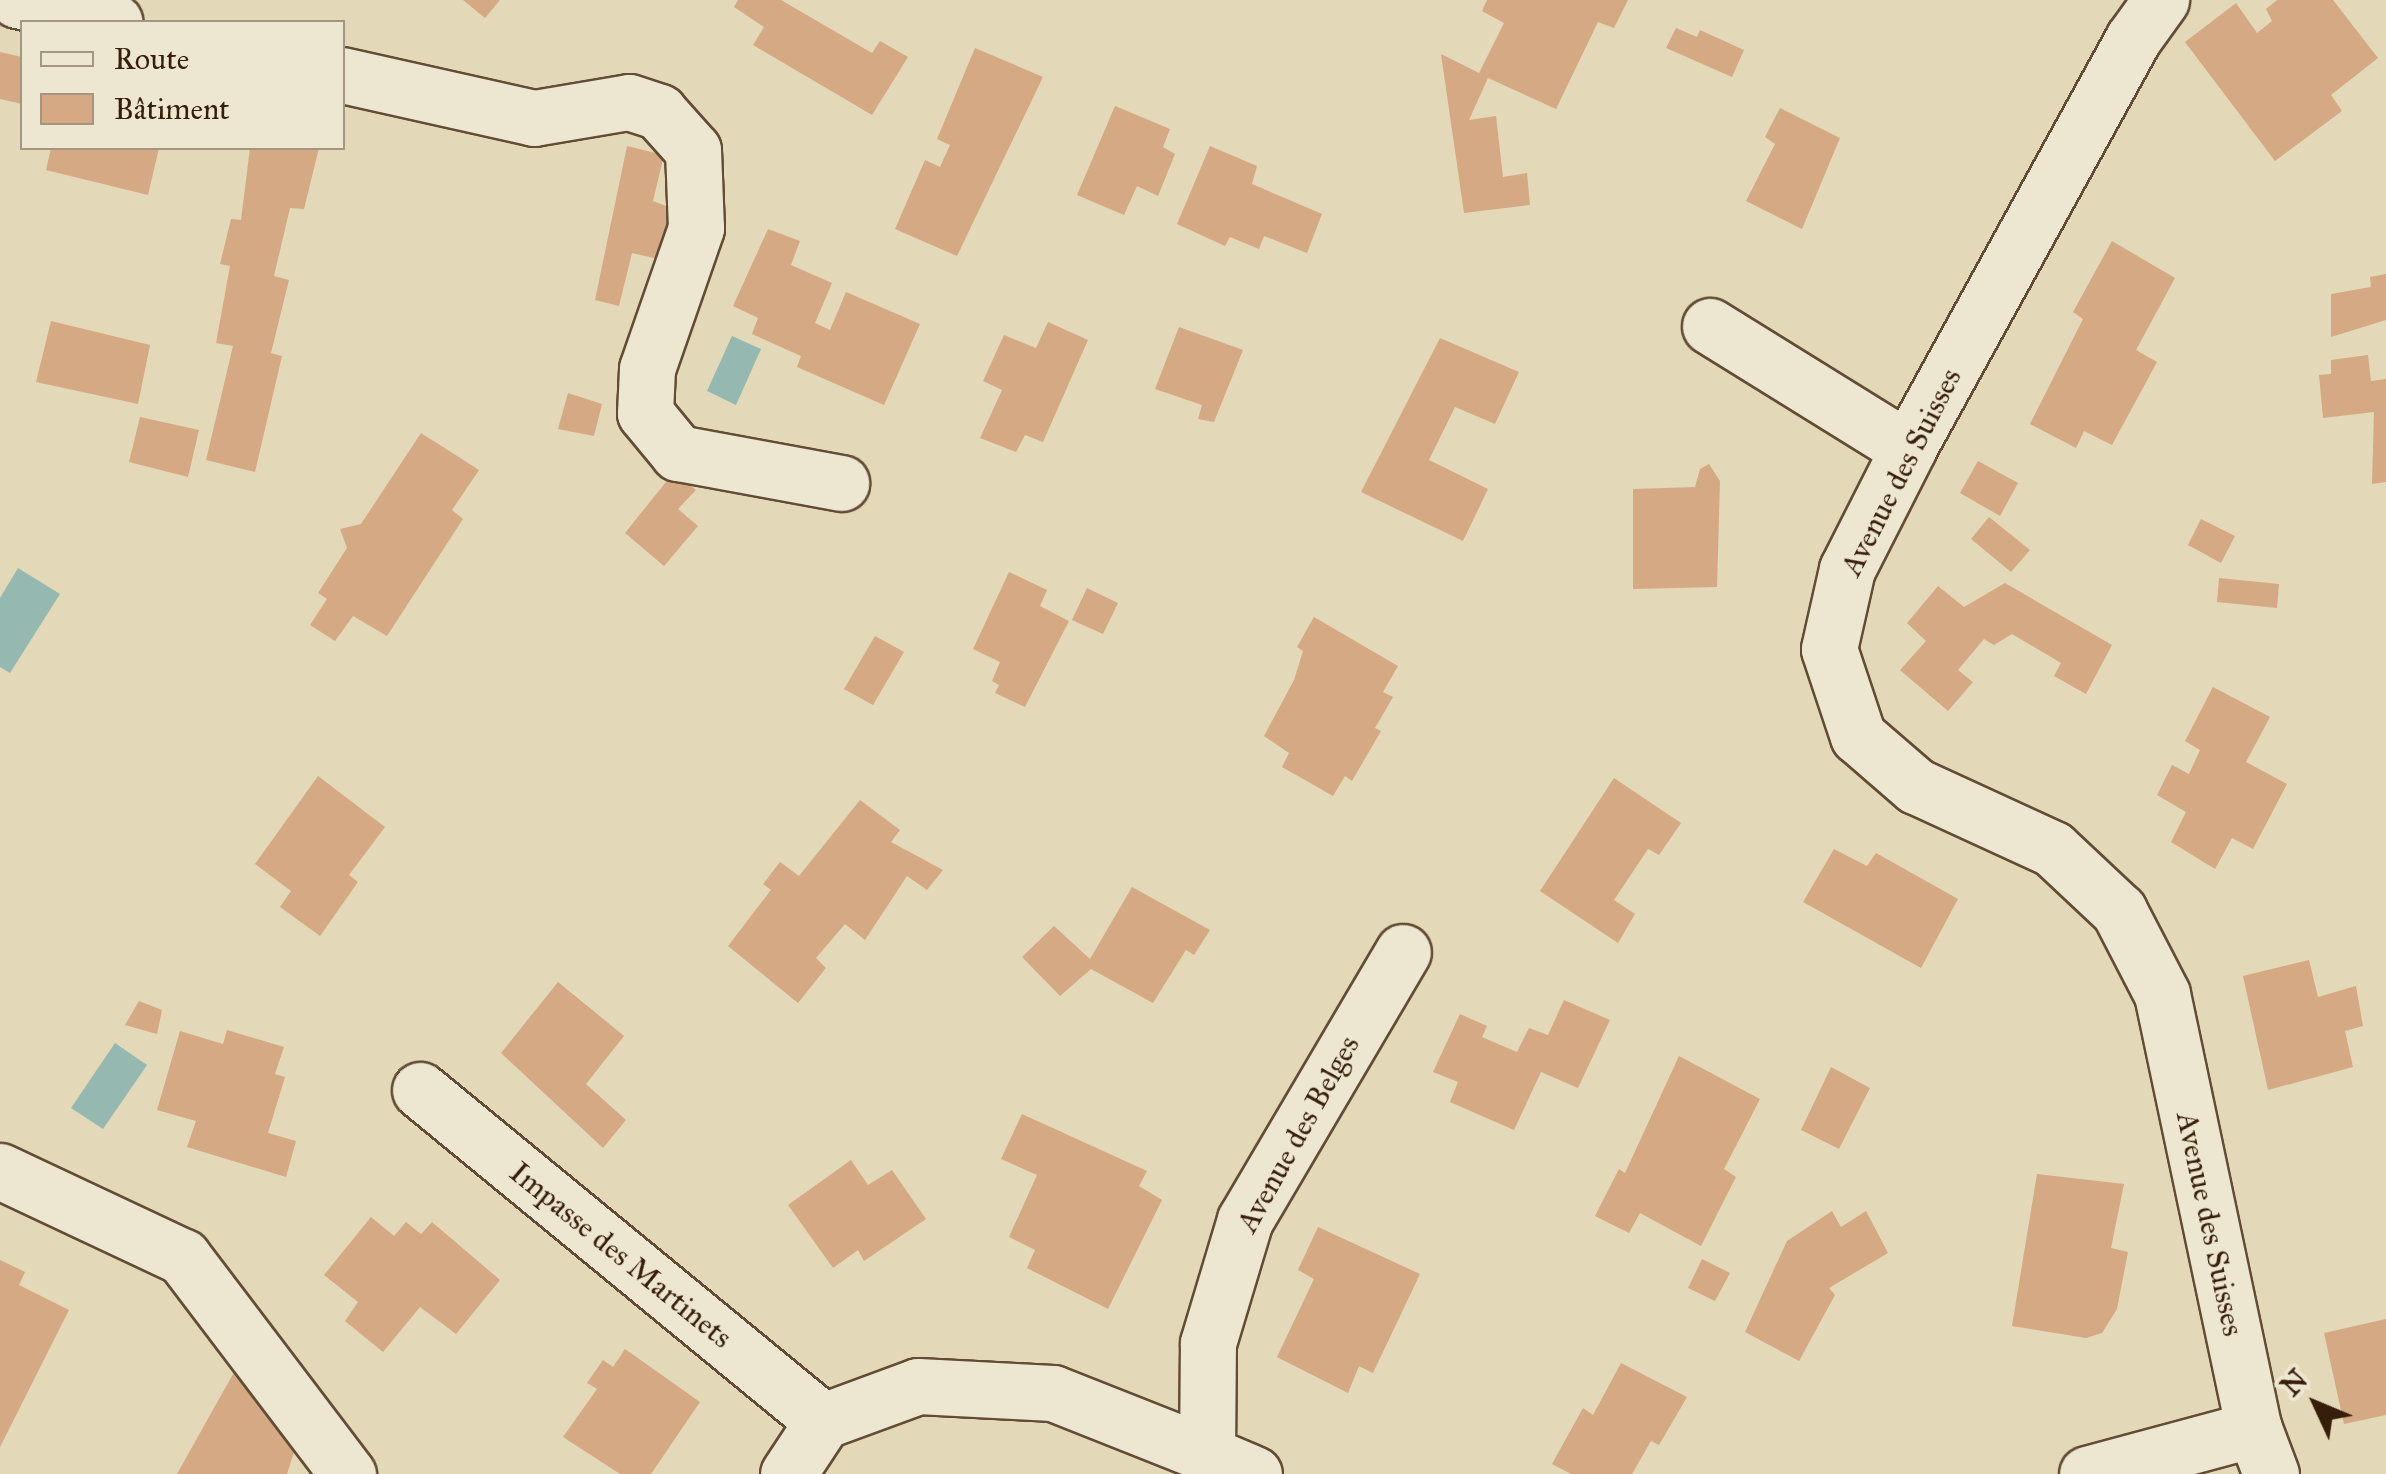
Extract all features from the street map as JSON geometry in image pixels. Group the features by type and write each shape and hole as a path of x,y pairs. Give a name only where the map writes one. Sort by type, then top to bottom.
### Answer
{"street":[{"path":"17,0 106,20"},
{"name":"Avenue des Suisses","path":"2161,0 2133,39 1847,569 1829,649 1858,736 1916,786 2053,849 2119,911 2162,994 2262,1452"},
{"path":"345,76 534,118 629,102 659,112 693,150 696,228 646,369 645,413 678,452 841,483"},
{"path":"1710,326 1908,450"},
{"name":"Avenue des Belges","path":"1230,1464 1208,1343 1245,1220 1403,952"},
{"name":"Impasse des Martinets","path":"420,1090 823,1420"},
{"path":"0,1171 183,1257 348,1474"},
{"path":"788,1474 823,1420 918,1386 1053,1393 1230,1464"},
{"path":"2092,1473 2262,1452"}],"water":[{"path":"732,336 761,349 736,405 707,391"},
{"path":"18,568 60,594 10,673 0,667 0,598"},
{"path":"115,1043 147,1065 103,1129 71,1108"}],"building":[{"path":"463,0 500,0 485,18"},
{"path":"738,0 781,0 872,53 880,41 908,57 872,115 753,45 764,27 734,7"},
{"path":"1487,0 1628,0 1614,28 1598,22 1556,109 1488,78 1469,120 1496,116 1503,177 1527,173 1530,205 1464,213 1441,54 1479,73 1504,23 1482,11"},
{"path":"2277,0 2333,0 2378,58 2331,95 2342,111 2275,161 2185,42 2236,3 2257,33 2272,21 2266,9"},
{"path":"1676,28 1697,37 1700,30 1744,50 1732,77 1666,48"},
{"path":"975,48 1043,77 957,256 895,229 925,160 940,167 950,145 937,139"},
{"path":"0,52 20,57 20,104 0,99"},
{"path":"1115,106 1170,129 1163,147 1175,154 1158,196 1137,186 1124,215 1077,195"},
{"path":"1780,108 1840,138 1802,229 1746,201 1775,144 1765,137"},
{"path":"627,146 664,155 653,201 679,211 667,261 632,253 619,306 595,300"},
{"path":"1210,146 1257,166 1252,184 1322,214 1307,253 1264,236 1259,249 1230,237 1225,246 1177,224"},
{"path":"51,150 159,150 148,195 46,170"},
{"path":"250,150 319,150 304,209 290,208 274,276 289,280 271,353 282,356 255,472 206,460 233,346 216,343 230,266 220,264 231,219 241,220"},
{"path":"768,229 800,241 791,265 832,283 815,323 830,330 846,292 920,324 884,405 797,367 801,356 752,334 758,318 733,306"},
{"path":"2112,241 2175,278 2136,350 2157,362 2112,445 2084,431 2076,448 2030,424 2083,319 2073,312"},
{"path":"2386,274 2386,320 2331,337 2331,294 2371,287 2370,277"},
{"path":"51,321 150,345 138,404 36,382"},
{"path":"1048,322 1088,340 1043,442 1025,435 1016,452 980,438 1002,390 983,381 1004,335 1036,348"},
{"path":"1179,327 1243,350 1214,422 1198,419 1202,405 1155,389"},
{"path":"1440,338 1519,372 1495,424 1455,407 1429,460 1488,489 1463,541 1361,492"},
{"path":"2368,355 2371,381 2386,379 2386,482 2372,484 2374,412 2323,418 2319,375 2331,374 2331,360"},
{"path":"568,393 602,404 594,436 558,429"},
{"path":"140,417 199,430 188,477 129,462"},
{"path":"421,433 479,470 452,510 463,519 387,636 353,616 335,641 310,625 327,599 318,593 347,548 340,529 361,524"},
{"path":"1978,461 2018,483 2000,516 1960,493"},
{"path":"1709,464 1720,481 1717,587 1633,589 1633,489 1695,487 1700,469"},
{"path":"674,472 696,490 678,509 698,526 664,566 625,533"},
{"path":"1989,517 2030,550 2011,572 1971,539"},
{"path":"2201,519 2235,536 2221,563 2188,545"},
{"path":"1009,572 1047,590 1040,606 1069,621 1025,707 995,693 999,685 992,681 1000,662 973,649"},
{"path":"2219,578 2279,584 2277,608 2217,602"},
{"path":"2005,583 2112,645 2086,694 2054,676 2061,663 2012,634 1994,645 1984,639 1958,670 1973,682 1948,711 1900,670 1926,641 1907,623 1938,586 1964,607"},
{"path":"1087,588 1118,603 1103,634 1072,620"},
{"path":"1314,617 1398,666 1383,692 1393,697 1375,728 1381,731 1352,781 1345,776 1333,796 1282,767 1289,753 1264,736 1294,680 1303,651 1297,647"},
{"path":"875,636 904,652 873,705 844,689"},
{"path":"2213,687 2270,717 2246,762 2287,784 2253,849 2232,838 2215,869 2171,842 2186,812 2157,795 2172,765 2189,774 2200,750 2185,741"},
{"path":"318,776 385,827 349,875 358,882 320,936 280,907 291,891 255,864"},
{"path":"1614,778 1681,823 1659,855 1648,849 1614,900 1635,914 1618,943 1540,891"},
{"path":"860,800 900,830 891,842 943,870 927,890 907,876 865,940 845,924 816,958 826,968 798,1003 728,946 771,890 763,884 780,862 799,876"},
{"path":"1834,849 1867,866 1876,853 1958,899 1921,968 1803,902"},
{"path":"1132,887 1210,930 1194,955 1186,950 1153,1003 1091,969 1060,996 1022,957 1054,926 1090,959"},
{"path":"2309,960 2318,997 2356,986 2363,1026 2345,1031 2353,1067 2268,1090 2243,976"},
{"path":"558,982 624,1036 586,1084 626,1120 603,1148 501,1053"},
{"path":"1564,1000 1610,1020 1578,1088 1541,1072 1514,1130 1450,1102 1458,1082 1433,1072 1460,1014 1487,1026 1482,1037 1517,1052 1529,1028 1548,1035"},
{"path":"139,1001 162,1010 157,1034 125,1025"},
{"path":"227,1030 284,1047 275,1074 285,1077 268,1133 296,1141 286,1177 187,1147 196,1121 157,1110 180,1031 223,1044"},
{"path":"1679,1056 1760,1099 1724,1169 1736,1177 1701,1246 1640,1213 1629,1233 1595,1216 1619,1169 1625,1173"},
{"path":"1831,1067 1870,1088 1839,1149 1801,1130"},
{"path":"1022,1114 1147,1171 1139,1186 1162,1200 1108,1309 1027,1268 1035,1250 1009,1237 1037,1175 1001,1159"},
{"path":"851,1160 868,1185 892,1170 926,1219 864,1261 858,1250 833,1268 788,1205"},
{"path":"2037,1174 2124,1184 2111,1248 2128,1252 2117,1309 2102,1333 2086,1338 2012,1326"},
{"path":"1832,1211 1841,1227 1866,1211 1888,1253 1829,1288 1835,1295 1799,1361 1745,1332 1787,1241"},
{"path":"371,1217 394,1236 406,1222 421,1234 432,1222 500,1280 456,1334 420,1307 383,1352 345,1321 358,1302 324,1275"},
{"path":"1318,1227 1420,1274 1373,1373 1359,1366 1348,1393 1277,1357 1314,1279 1298,1270"},
{"path":"1702,1259 1730,1273 1715,1301 1688,1288"},
{"path":"0,1260 25,1272 19,1285 69,1310 0,1447"},
{"path":"2386,1319 2386,1415 2344,1424 2324,1333"},
{"path":"625,1349 700,1402 651,1474 620,1474 563,1437 597,1389 587,1383 603,1360 613,1367"},
{"path":"242,1358 300,1433 287,1474 177,1474"},
{"path":"1621,1363 1687,1397 1659,1445 1651,1441 1632,1474 1571,1474 1552,1464 1583,1408 1593,1415"}]}
